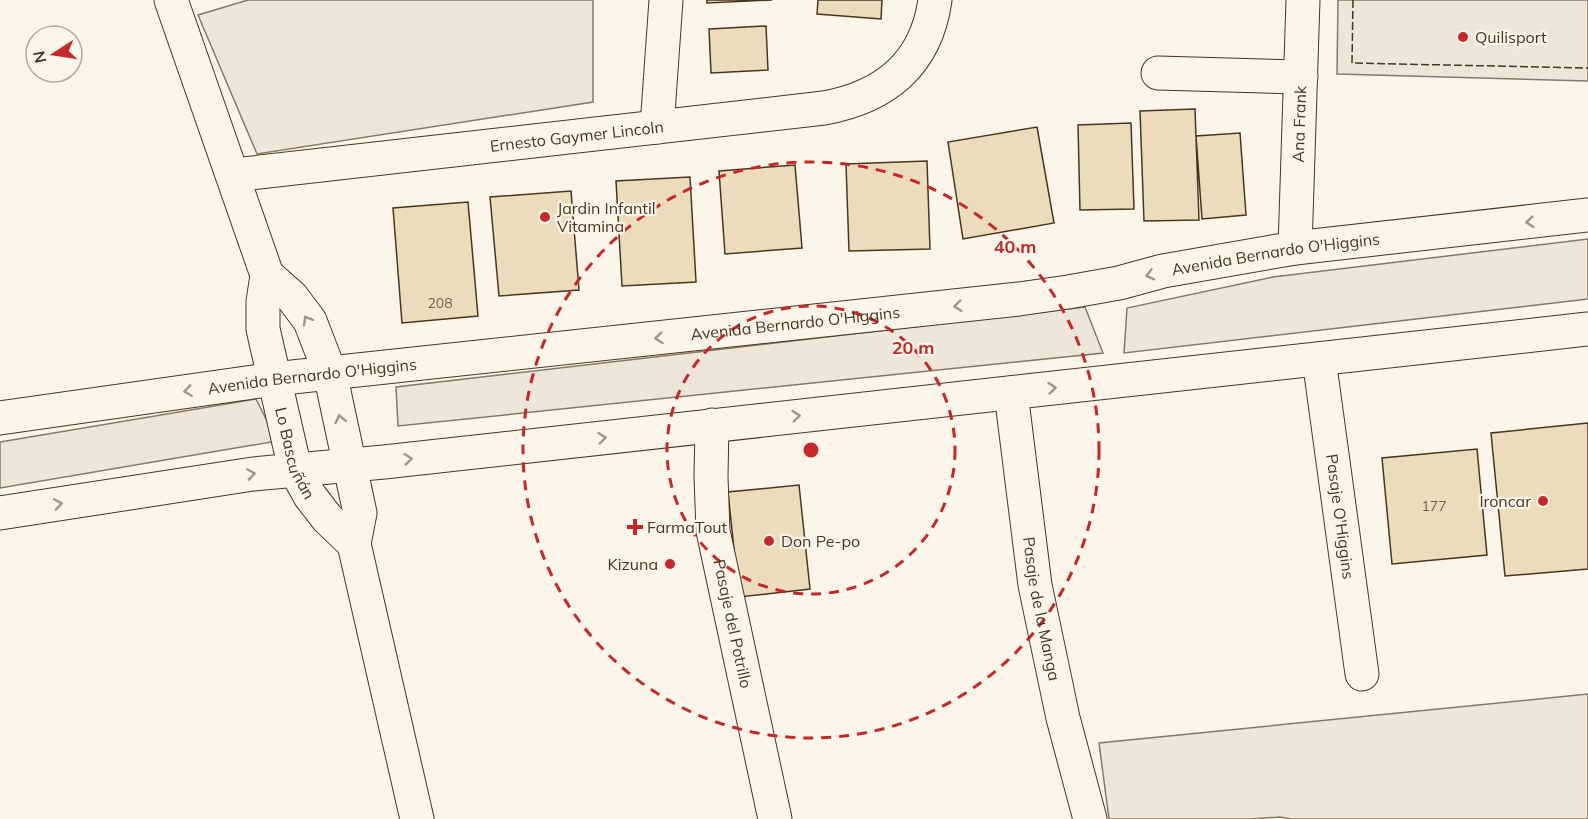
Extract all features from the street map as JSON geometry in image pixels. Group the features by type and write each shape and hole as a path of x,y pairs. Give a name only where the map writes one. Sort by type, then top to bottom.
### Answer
{"street":[{"name":"Lo Bascuñán","path":"171,0 234,175 267,275 262,302 263,328 295,469 321,510 354,544"},
{"path":"657,127 666,0"},
{"name":"Ernesto Gaymer Lincoln","path":"234,175 847,104 868,96 888,84 908,65 922,43 933,17 935,0"},
{"name":"Ana Frank","path":"1296,248 1303,0"},
{"path":"1158,73 1301,77"},
{"name":"Avenida Bernardo O'Higgins","path":"0,418 274,379 1019,299 1088,289 1163,271 1296,248 1588,215"},
{"name":"Lo Bascuñán","path":"267,275 291,297 310,321 330,373 360,513 354,544 417,819"},
{"path":"0,513 295,469 1588,329"},
{"name":"Pasaje O'Higgins","path":"1319,359 1362,674"},
{"name":"Pasaje de la Manga","path":"1011,393 1041,618 1063,718 1090,819"},
{"name":"Pasaje del Potrillo","path":"712,425 713,531 775,819"}],"shaded area":[{"path":"248,0 593,0 593,102 257,154 198,15"},
{"name":"Quilisport","path":"1338,0 1588,0 1588,81 1337,74"},
{"path":"1588,239 1588,299 1124,353 1127,308 1273,277"},
{"path":"1085,307 1103,353 398,426 396,387"},
{"path":"256,399 277,441 0,488 0,442"},
{"path":"1588,694 1588,819 1291,819 1280,817 1109,819 1099,743"}],"building":[{"path":"707,0 772,0 707,3"},
{"path":"818,0 882,0 881,19 817,14"},
{"path":"766,26 768,70 711,73 709,29"},
{"path":"1195,109 1199,220 1144,221 1140,111"},
{"path":"1131,123 1134,209 1080,210 1078,125"},
{"path":"1037,127 1054,223 963,239 948,142"},
{"path":"1240,133 1246,215 1202,219 1196,136"},
{"path":"927,161 930,249 849,251 846,164"},
{"path":"795,165 802,248 725,254 719,171"},
{"path":"690,177 696,282 622,286 616,181"},
{"path":"571,191 579,290 499,296 490,197"},
{"path":"468,202 478,316 402,323 393,208"},
{"name":"Ironcar","path":"1588,423 1588,569 1505,576 1491,433"},
{"path":"1477,449 1487,555 1392,564 1382,458"},
{"name":"Don Pe-po","path":"799,485 810,589 739,597 728,492"}],"fence":[{"path":"1353,0 1352,63 1588,68"}],"place":[{"name":"Quilisport","path":"1463,37"},
{"name":"Jardin Infantil Vitamina","path":"545,217"},
{"name":"Ironcar","path":"1543,501"},
{"name":"FarmaTout","path":"635,527"},
{"name":"Don Pe-po","path":"769,541"},
{"name":"Kizuna","path":"670,564"}]}
